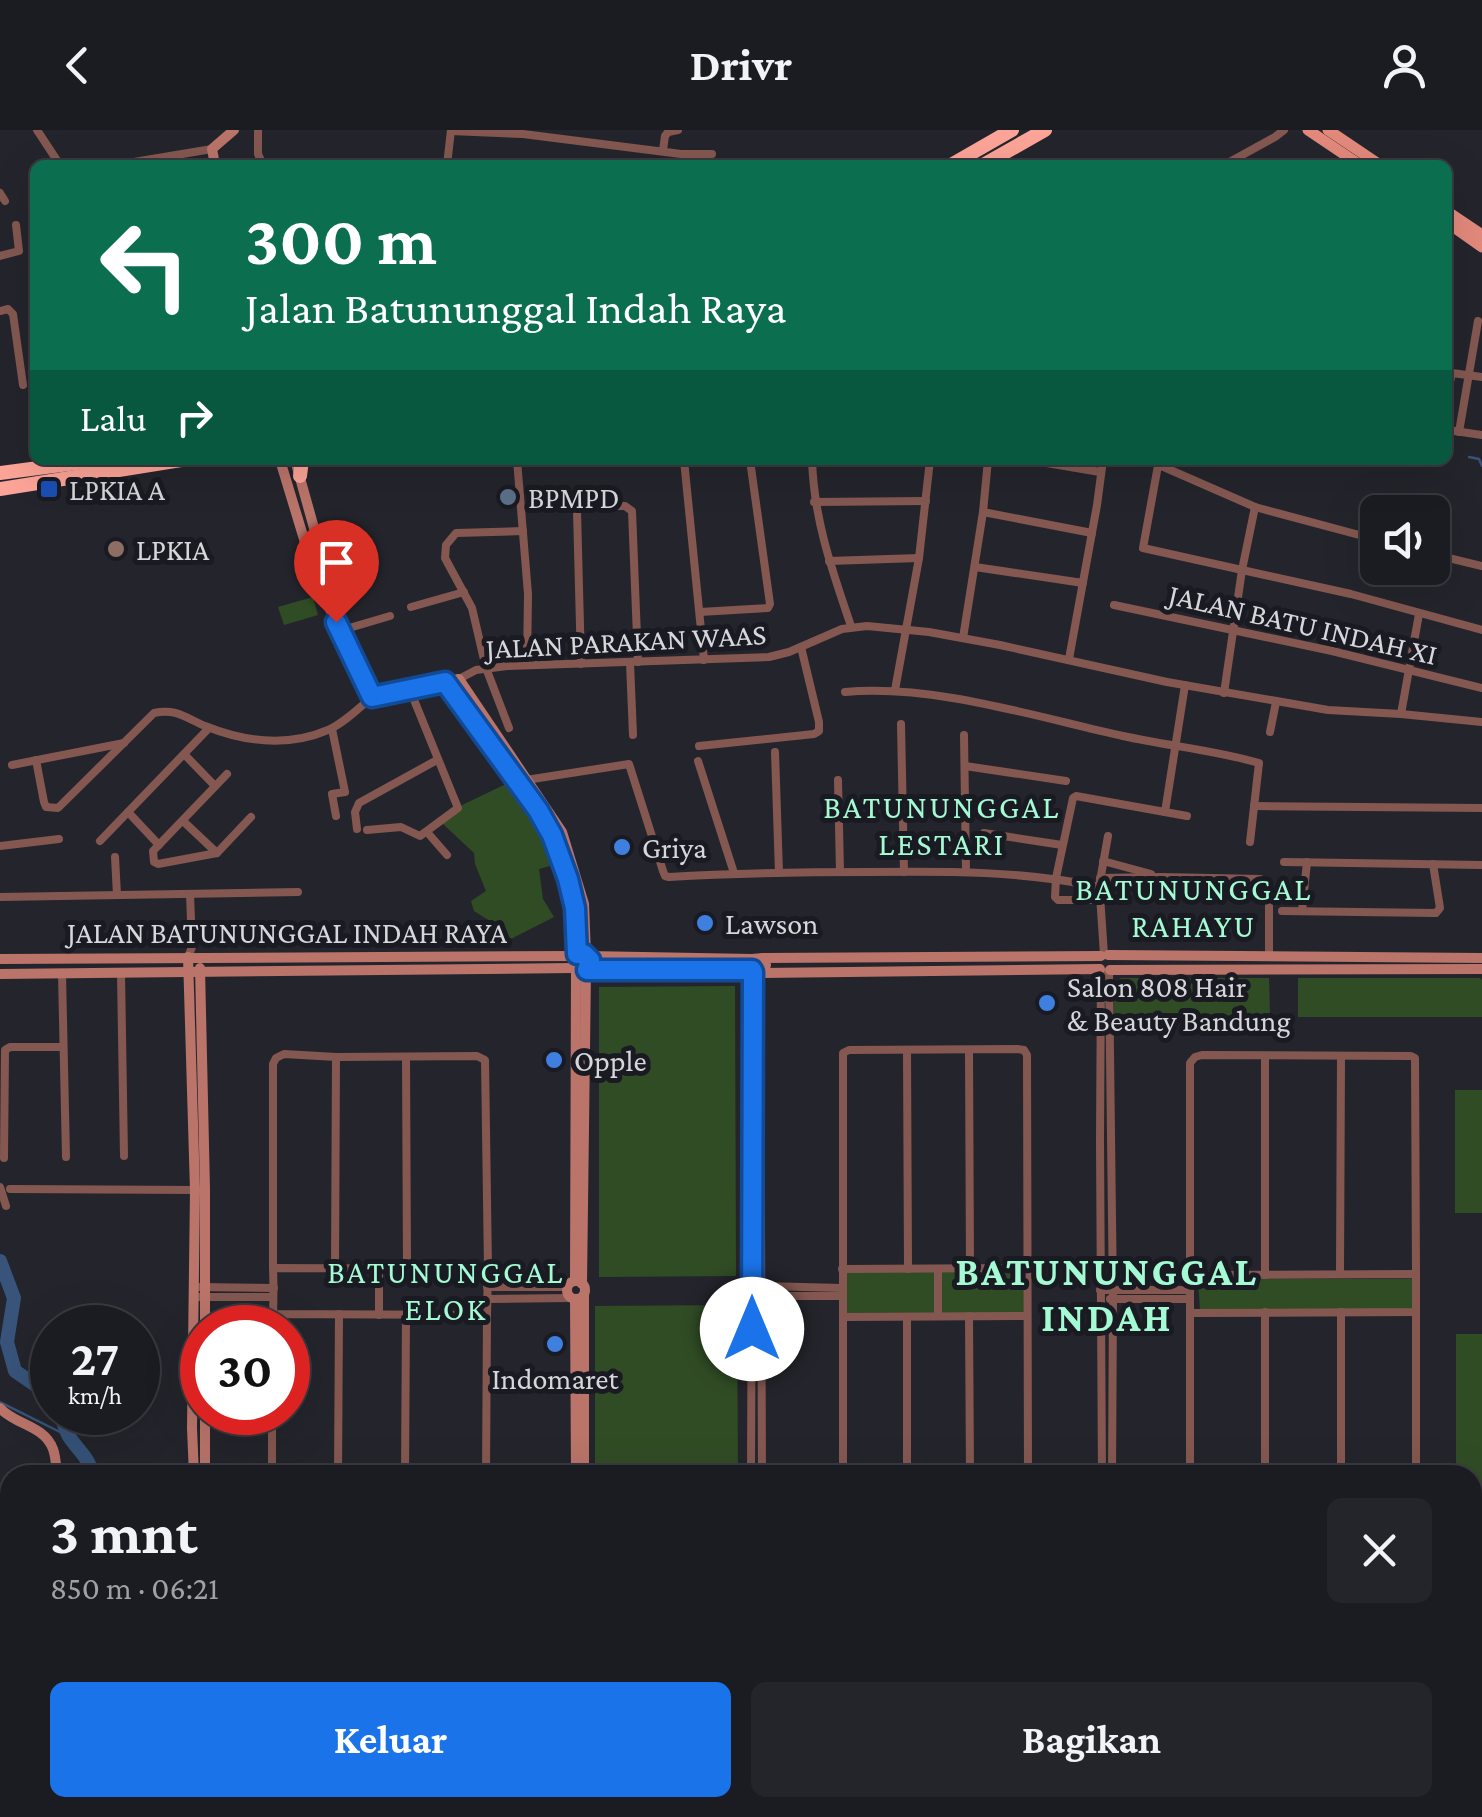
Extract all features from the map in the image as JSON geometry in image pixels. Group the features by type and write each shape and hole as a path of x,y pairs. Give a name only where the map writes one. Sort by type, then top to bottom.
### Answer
{"highway":[{"path":"960,160 1012,130"},
{"path":"991,160 1045,130"},
{"path":"0,473 61,465"},
{"path":"0,489 150,465"},
{"path":"300,476 301,465"}],"main road":[{"path":"1308,130 1353,160"},
{"path":"1328,130 1373,160"},
{"path":"1452,216 1482,235"},
{"path":"1452,227 1482,246"}],"street":[{"path":"36,130 57,160"},
{"path":"258,130 261,160"},
{"path":"447,160 451,130 518,132 681,154 712,154"},
{"path":"663,150 668,132 678,130"},
{"path":"1233,160 1284,130"},
{"path":"137,160 223,140"},
{"path":"0,256 18,252 16,224"},
{"path":"0,311 8,309 13,314 23,385"},
{"path":"1460,432 1478,320"},
{"path":"1452,373 1482,378"},
{"path":"1452,431 1482,435"},
{"path":"282,465 317,582 372,697"},
{"path":"297,465 328,578 328,601"},
{"path":"517,465 528,594 526,665"},
{"path":"685,465 704,660"},
{"path":"700,612 768,608 770,604 751,465"},
{"path":"812,465 814,502 852,626 963,638 1070,658 1185,686 1328,710 1482,722"},
{"path":"895,690 908,630 930,465"},
{"path":"963,638 988,465"},
{"path":"1059,465 1100,472"},
{"path":"1070,658 1102,465"},
{"path":"1158,465 1143,548 1351,594 1482,630"},
{"path":"1165,465 1256,507 1360,535"},
{"path":"814,502 926,501"},
{"path":"581,664 577,511 580,506 626,506 632,511 633,735"},
{"path":"1224,693 1242,570 1256,507"},
{"path":"983,512 1092,533"},
{"path":"509,728 486,668 472,608 444,558 446,545 456,533 523,532"},
{"path":"829,560 919,558"},
{"path":"1450,558 1482,566"},
{"path":"975,567 1083,583"},
{"path":"411,608 464,592"},
{"name":"JALAN BATU INDAH XI","path":"1114,604 1482,688"},
{"path":"1401,714 1419,614"},
{"path":"340,631 390,616"},
{"name":"JALAN PARAKAN WAAS","path":"459,679 486,668 526,665 769,658 852,626"},
{"path":"699,746 818,731 800,647"},
{"path":"36,760 44,802 51,809 61,806 154,713 168,710 247,739 284,742 332,729 372,697 459,679 547,825 575,908 581,963 576,1465"},
{"path":"445,682 522,782"},
{"path":"1165,812 1185,686"},
{"path":"410,690 458,807 420,836 402,828 362,829 355,812 359,803 437,760"},
{"path":"844,692 895,690 1004,708 1259,763 1250,842"},
{"path":"1270,732 1276,702"},
{"path":"902,724 904,872"},
{"path":"100,841 209,728"},
{"path":"322,793 346,792 332,729"},
{"path":"964,736 966,872"},
{"path":"12,765 124,742"},
{"path":"98,748 108,759"},
{"path":"775,752 779,873"},
{"path":"184,754 216,786"},
{"path":"698,761 734,873"},
{"path":"522,782 629,764 660,863 669,877 966,872 1100,882 1161,876 1260,879 1267,882 1270,890 1269,955"},
{"path":"965,766 1066,781"},
{"path":"228,774 159,844 152,854 154,862 217,853 251,816"},
{"path":"838,780 840,872"},
{"path":"332,794 336,816"},
{"path":"1100,905 1055,898 1071,801 1076,796 1187,816"},
{"path":"1254,806 1482,808"},
{"path":"128,812 159,844"},
{"path":"183,820 217,853"},
{"path":"427,832 447,855"},
{"path":"984,833 1062,845"},
{"path":"1103,1465 1113,1294 1105,970 1096,962 1104,955 1100,882 1108,836"},
{"path":"0,846 59,840"},
{"path":"115,857 117,896"},
{"path":"1102,861 1161,876"},
{"path":"1284,862 1482,865"},
{"path":"1302,911 1306,862"},
{"path":"1282,910 1436,912 1440,908 1433,864"},
{"path":"0,898 298,892"},
{"path":"190,894 200,1190 194,1465"},
{"name":"JALAN BATUNUNGGAL INDAH RAYA","path":"0,959 193,954 757,967 1482,969"},
{"name":"JALAN BATUNUNGGAL INDAH RAYA","path":"757,967 1104,955 1482,958"},
{"name":"JALAN BATUNUNGGAL INDAH RAYA","path":"0,974 581,963"},
{"path":"757,967 757,1291 762,1465"},
{"path":"1105,970 1100,1295 1111,1465"},
{"path":"121,973 124,1156"},
{"path":"62,974 66,1157"},
{"path":"4,1158 5,1050 62,1047"},
{"path":"842,1465 843,1053 1017,1049 1027,1055 1028,1465"},
{"path":"907,1050 908,1269"},
{"path":"969,1050 970,1269"},
{"path":"273,1305 276,1058 284,1054 477,1056 485,1060 486,1465"},
{"path":"1190,1465 1190,1063 1202,1055 1411,1056 1416,1061 1416,1465"},
{"path":"1264,1056 1264,1275"},
{"path":"1340,1274 1341,1056"},
{"path":"335,1268 336,1057"},
{"path":"406,1057 407,1268"},
{"path":"6,1206 3,1189 200,1190"},
{"path":"273,1268 488,1269"},
{"path":"379,1315 380,1268"},
{"path":"842,1269 1026,1268"},
{"path":"938,1269 938,1316"},
{"path":"1190,1275 1416,1274"},
{"path":"487,1287 576,1290"},
{"path":"487,1300 576,1290"},
{"path":"576,1290 584,1465"},
{"path":"757,1291 842,1292"},
{"path":"751,1465 757,1291"},
{"path":"199,1292 274,1292"},
{"path":"199,1292 201,1305"},
{"path":"1100,1295 1190,1294"},
{"path":"1265,1312 1265,1465"},
{"path":"1341,1312 1341,1465"},
{"path":"1190,1314 1416,1312"},
{"path":"310,1314 487,1315"},
{"path":"338,1465 339,1314"},
{"path":"405,1465 406,1315"},
{"path":"907,1316 907,1465"},
{"path":"969,1316 970,1465"},
{"path":"842,1317 1026,1316"},
{"path":"2,1415 37,1430 53,1449 55,1465"},
{"path":"751,1428 762,1429"},
{"path":"205,1435 205,1465"},
{"path":"272,1435 272,1465"}],"green space":[{"path":"313,597 318,615 284,625 278,607"},
{"path":"508,783 544,843 550,866 539,869 543,899 554,917 487,947 490,921 474,911 471,901 486,891 474,853 442,823 458,807"},
{"path":"1121,978 1269,978 1270,1016 1114,1014 1114,985"},
{"path":"1298,978 1480,978 1482,1017 1298,1017"},
{"path":"735,986 736,1276 599,1277 599,987"},
{"path":"1455,1090 1482,1090 1482,1213 1455,1213"},
{"path":"844,1270 1027,1270 1026,1314 844,1316"},
{"path":"1198,1279 1413,1279 1414,1310 1200,1310"},
{"path":"737,1305 738,1465 595,1465 595,1306"},
{"path":"1456,1334 1482,1334 1482,1465 1456,1465"}],"waterway":[{"path":"1469,457 1479,459 1482,466"},
{"path":"0,1261 14,1298 7,1342 15,1371 30,1381"},
{"path":"0,1402 68,1436"},
{"path":"68,1435 89,1465"}],"place":[{"name":"LPKIA A","path":"49,489"},
{"name":"BPMPD","path":"508,497"},
{"name":"LPKIA","path":"116,549"},
{"name":"Griya","path":"622,847"},
{"name":"Lawson","path":"705,923"},
{"name":"Salon 808 Hair & Beauty Bandung","path":"1047,1003"},
{"name":"Opple","path":"554,1060"},
{"name":"Indomaret","path":"555,1344"}],"district":[{"name":"BATUNUNGGAL LESTARI","path":"942,826"},
{"name":"BATUNUNGGAL RAHAYU","path":"1194,908"},
{"name":"BATUNUNGGAL ELOK","path":"446,1290"},
{"name":"BATUNUNGGAL INDAH","path":"1107,1294"}],"route":[{"path":"336,622 372,697 445,682 538,810 568,879 575,908 577,954 588,956 587,970 752,970 752,1329"}]}
